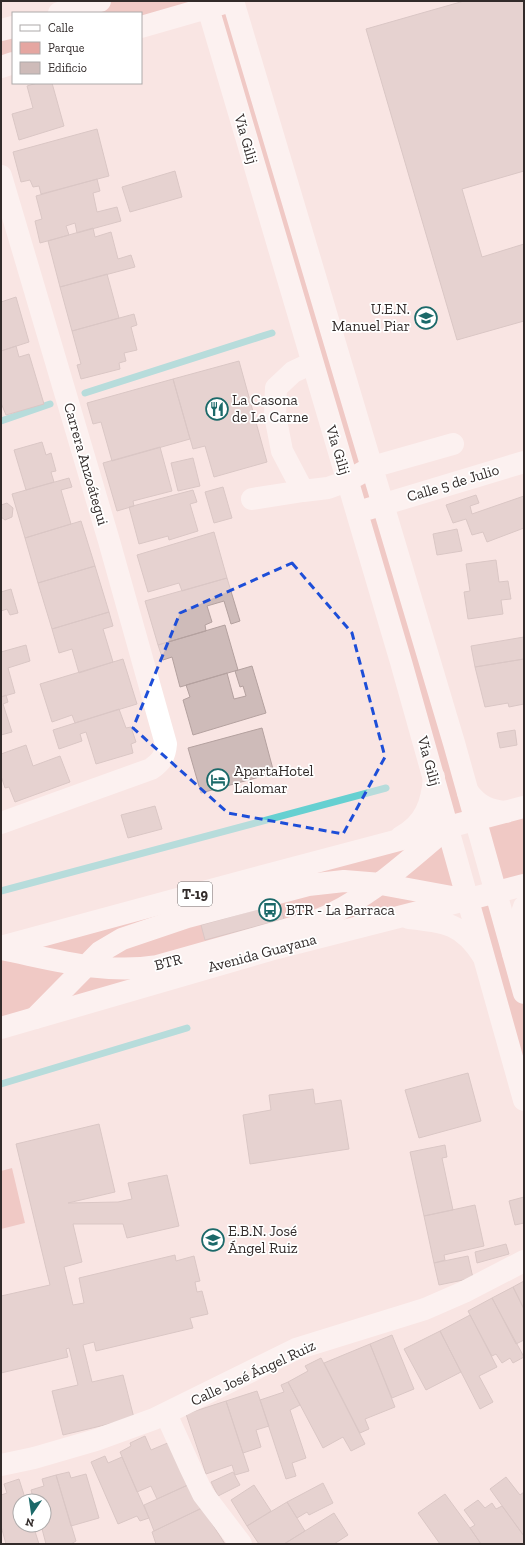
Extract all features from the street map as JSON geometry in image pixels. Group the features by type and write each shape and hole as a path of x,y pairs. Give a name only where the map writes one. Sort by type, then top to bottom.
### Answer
{"main road":[{"path":"62,12 100,1"},
{"path":"142,27 207,4 232,1"},
{"name":"Vía Gilij","path":"232,1 468,792 524,993"},
{"name":"Vía Gilij","path":"207,4 434,778 524,1100"},
{"path":"1,30 12,26"},
{"path":"1,66 12,63"},
{"name":"Carrera Anzoátegui","path":"1,176 166,744 165,754 161,762 151,769 1,823"},
{"path":"304,491 282,451 275,415 276,388 293,372 312,363"},
{"path":"252,499 328,488 347,481 372,467 453,444"},
{"name":"Calle 5 de Julio","path":"357,512 524,462"},
{"name":"T-19","path":"390,843 416,827 424,818 433,792 434,778"},
{"path":"468,792 481,806 491,811 516,810"},
{"name":"T-19","path":"1,948 516,810"},
{"name":"BTR","path":"1,948 112,970 135,970 157,966 314,922 332,915 381,884 447,828"},
{"path":"35,1018 85,965 100,952 122,939 195,915 308,885 344,881 381,884 468,900"},
{"name":"Avenida Guayana","path":"1,1028 277,948 524,886"},
{"path":"513,953 515,933 524,907"},
{"path":"398,917 432,920 450,926 465,933 473,940 483,956"},
{"name":"Calle José Ángel Ruiz","path":"1,1465 34,1458 96,1440 166,1414 296,1349 426,1309 464,1292 524,1261"},
{"path":"166,1414 203,1494 241,1544"}],"highlighted area":[{"path":"292,563 352,633 385,757 343,834 228,813 133,728 180,613"}],"green space":[{"path":"100,1 232,1 476,820 447,828 208,8 142,27 142,12 62,12"},
{"path":"12,27 12,63 1,67 1,30"},
{"path":"524,807 524,885 496,892 476,820"},
{"path":"447,828 468,900 496,892 524,993 524,1099 467,900 1,1028 1,947"},
{"path":"12,1168 25,1223 1,1229 1,1171"}],"building":[{"path":"464,1 524,1 524,171 462,189 482,257 524,244 524,321 457,340 366,29"},
{"path":"34,84 52,84 64,126 19,140 12,114 33,108 27,86"},
{"path":"97,129 109,176 41,194 39,186 33,187 30,180 21,182 13,152"},
{"path":"175,171 182,197 130,212 122,187"},
{"path":"97,179 100,191 93,193 97,212 117,207 121,221 77,233 75,223 66,226 69,235 40,243 35,221 42,219 36,196"},
{"path":"93,228 95,237 111,232 118,259 131,255 135,267 60,287 48,241"},
{"path":"107,274 119,318 72,331 60,287"},
{"path":"16,297 29,342 1,351 1,302"},
{"path":"134,314 137,325 131,327 137,350 124,353 126,361 119,363 120,369 81,379 77,365 81,364 72,331"},
{"path":"16,346 19,357 29,354 44,404 6,415 1,403 1,351"},
{"name":"La Casona de La Carne","path":"239,361 267,462 214,477 205,446 193,449 173,379"},
{"path":"173,379 190,439 112,461 101,422 93,424 87,403"},
{"path":"42,442 46,455 51,453 56,471 51,472 54,482 26,490 14,450"},
{"path":"160,447 172,491 133,501 134,506 117,511 103,463"},
{"path":"193,458 200,486 178,491 171,463"},
{"path":"69,478 72,487 61,490 71,524 25,538 12,494"},
{"path":"223,487 232,518 214,523 205,492"},
{"path":"193,490 197,502 190,504 198,531 169,540 168,536 139,544 129,507"},
{"path":"476,495 479,503 470,506 472,514 524,496 524,528 487,542 483,532 472,535 466,519 453,523 446,505"},
{"path":"7,503 13,508 12,517 5,520 1,517 1,505"},
{"path":"81,521 95,566 38,583 25,538"},
{"path":"457,529 462,551 437,555 433,534"},
{"path":"214,532 227,578 182,591 179,583 148,592 137,555"},
{"path":"496,560 499,582 508,581 511,599 501,600 503,614 468,619 464,592 470,591 466,564"},
{"path":"95,566 109,612 52,629 38,583"},
{"path":"227,578 240,621 231,624 224,601 207,606 212,622 205,625 206,631 158,645 145,601"},
{"path":"11,589 18,613 10,615 7,609 1,611 1,592"},
{"path":"109,612 113,626 103,629 113,662 79,673 72,649 59,653 52,629"},
{"path":"225,625 238,670 180,687 172,657 163,660 158,645"},
{"path":"524,637 524,659 475,667 471,646"},
{"path":"26,645 30,661 8,668 15,693 1,697 1,652"},
{"path":"123,659 137,704 75,723 72,715 52,722 40,684"},
{"path":"524,659 524,704 509,707 508,703 485,707 475,667"},
{"path":"252,666 266,713 193,735 183,700 190,697 186,685 227,673 234,699 246,696 243,686 240,687 235,671"},
{"path":"6,695 8,702 3,704 12,732 1,735 1,697"},
{"path":"119,709 126,728 131,727 136,742 131,744 133,753 96,764 86,732 80,734 82,741 59,749 53,730"},
{"path":"262,728 274,773 201,793 188,748"},
{"path":"515,730 517,745 500,748 497,733"},
{"path":"26,745 33,766 60,756 70,782 15,802 9,787 5,788 1,776 1,754"},
{"path":"155,806 162,829 128,838 121,815"},
{"path":"279,903 284,919 205,940 201,925"},
{"path":"468,1073 481,1121 419,1138 405,1090"},
{"path":"313,1089 315,1104 341,1100 349,1149 250,1164 243,1115 271,1110 269,1095"},
{"path":"99,1124 115,1192 68,1203 118,1202 132,1199 128,1183 167,1175 179,1226 127,1238 123,1224 73,1224 82,1262 64,1267 73,1305 84,1303 79,1278 175,1255 176,1261 194,1256 200,1281 195,1282 197,1292 202,1291 208,1314 190,1318 193,1328 96,1351 94,1342 83,1345 92,1382 123,1375 134,1418 63,1435 52,1391 78,1385 69,1348 66,1349 68,1357 1,1373 1,1296 50,1285 16,1144"},
{"path":"445,1145 447,1157 442,1158 453,1210 424,1216 410,1152"},
{"path":"524,1197 524,1223 515,1225 509,1201"},
{"path":"475,1205 484,1246 444,1255 445,1260 434,1263 424,1216"},
{"path":"506,1244 509,1254 477,1263 475,1252"},
{"path":"468,1256 473,1278 439,1285 434,1263"},
{"path":"524,1281 524,1309 513,1287"},
{"path":"513,1287 524,1309 524,1340 516,1344 492,1298"},
{"path":"492,1298 524,1357 513,1363 510,1358 502,1363 496,1354 492,1356 468,1311"},
{"path":"470,1315 497,1367 479,1376 493,1402 480,1409 440,1331"},
{"path":"440,1331 461,1372 426,1390 404,1349"},
{"path":"392,1335 414,1389 392,1398 370,1344"},
{"path":"370,1344 395,1407 365,1419 369,1429 360,1433 324,1363"},
{"path":"321,1358 365,1444 351,1451 343,1437 323,1448 288,1382 308,1371 305,1366"},
{"path":"288,1382 300,1405 290,1410 306,1458 292,1463 296,1476 286,1479 260,1400 284,1392 281,1385"},
{"path":"257,1391 269,1426 256,1430 261,1447 243,1453 226,1401"},
{"path":"226,1401 249,1471 235,1475 232,1465 206,1474 186,1414"},
{"path":"145,1436 151,1450 170,1442 190,1484 157,1499 151,1486 137,1492 120,1452 131,1446 130,1443"},
{"path":"105,1456 108,1463 122,1457 149,1518 140,1521 137,1516 118,1524 91,1462"},
{"path":"69,1472 71,1478 86,1474 99,1518 71,1526 56,1475"},
{"path":"233,1472 240,1485 218,1496 211,1482"},
{"path":"56,1475 76,1541 71,1544 46,1544 43,1533 52,1533 52,1493 32,1493 31,1490 44,1486 42,1479"},
{"path":"506,1477 520,1495 524,1492 524,1536 490,1489"},
{"path":"19,1479 23,1493 12,1493 12,1533 36,1533 39,1544 6,1544 1,1526 1,1495 7,1493 4,1484"},
{"path":"323,1483 333,1503 309,1515 307,1512 297,1518 287,1502"},
{"path":"190,1484 202,1508 154,1531 144,1505"},
{"path":"254,1485 271,1511 247,1526 231,1500"},
{"path":"445,1494 481,1544 440,1544 418,1513"},
{"path":"478,1500 485,1508 492,1503 496,1509 502,1506 524,1536 524,1544 481,1544 470,1528 475,1525 464,1510"},
{"path":"287,1502 305,1531 284,1544 259,1544 247,1526"},
{"path":"202,1508 225,1544 156,1544 152,1532"},
{"path":"334,1513 348,1535 334,1544 284,1544"}],"waterway":[{"path":"85,393 272,333"},
{"path":"1,421 50,404"},
{"path":"1,891 386,788"},
{"path":"1,1084 187,1028"}],"place":[{"name":"U.E.N. Manuel Piar","path":"426,318"},
{"name":"La Casona de La Carne","path":"217,409"},
{"name":"ApartaHotel Lalomar","path":"218,780"},
{"name":"BTR - La Barraca","path":"270,910"},
{"name":"E.B.N. José Ángel Ruiz","path":"213,1240"}]}
